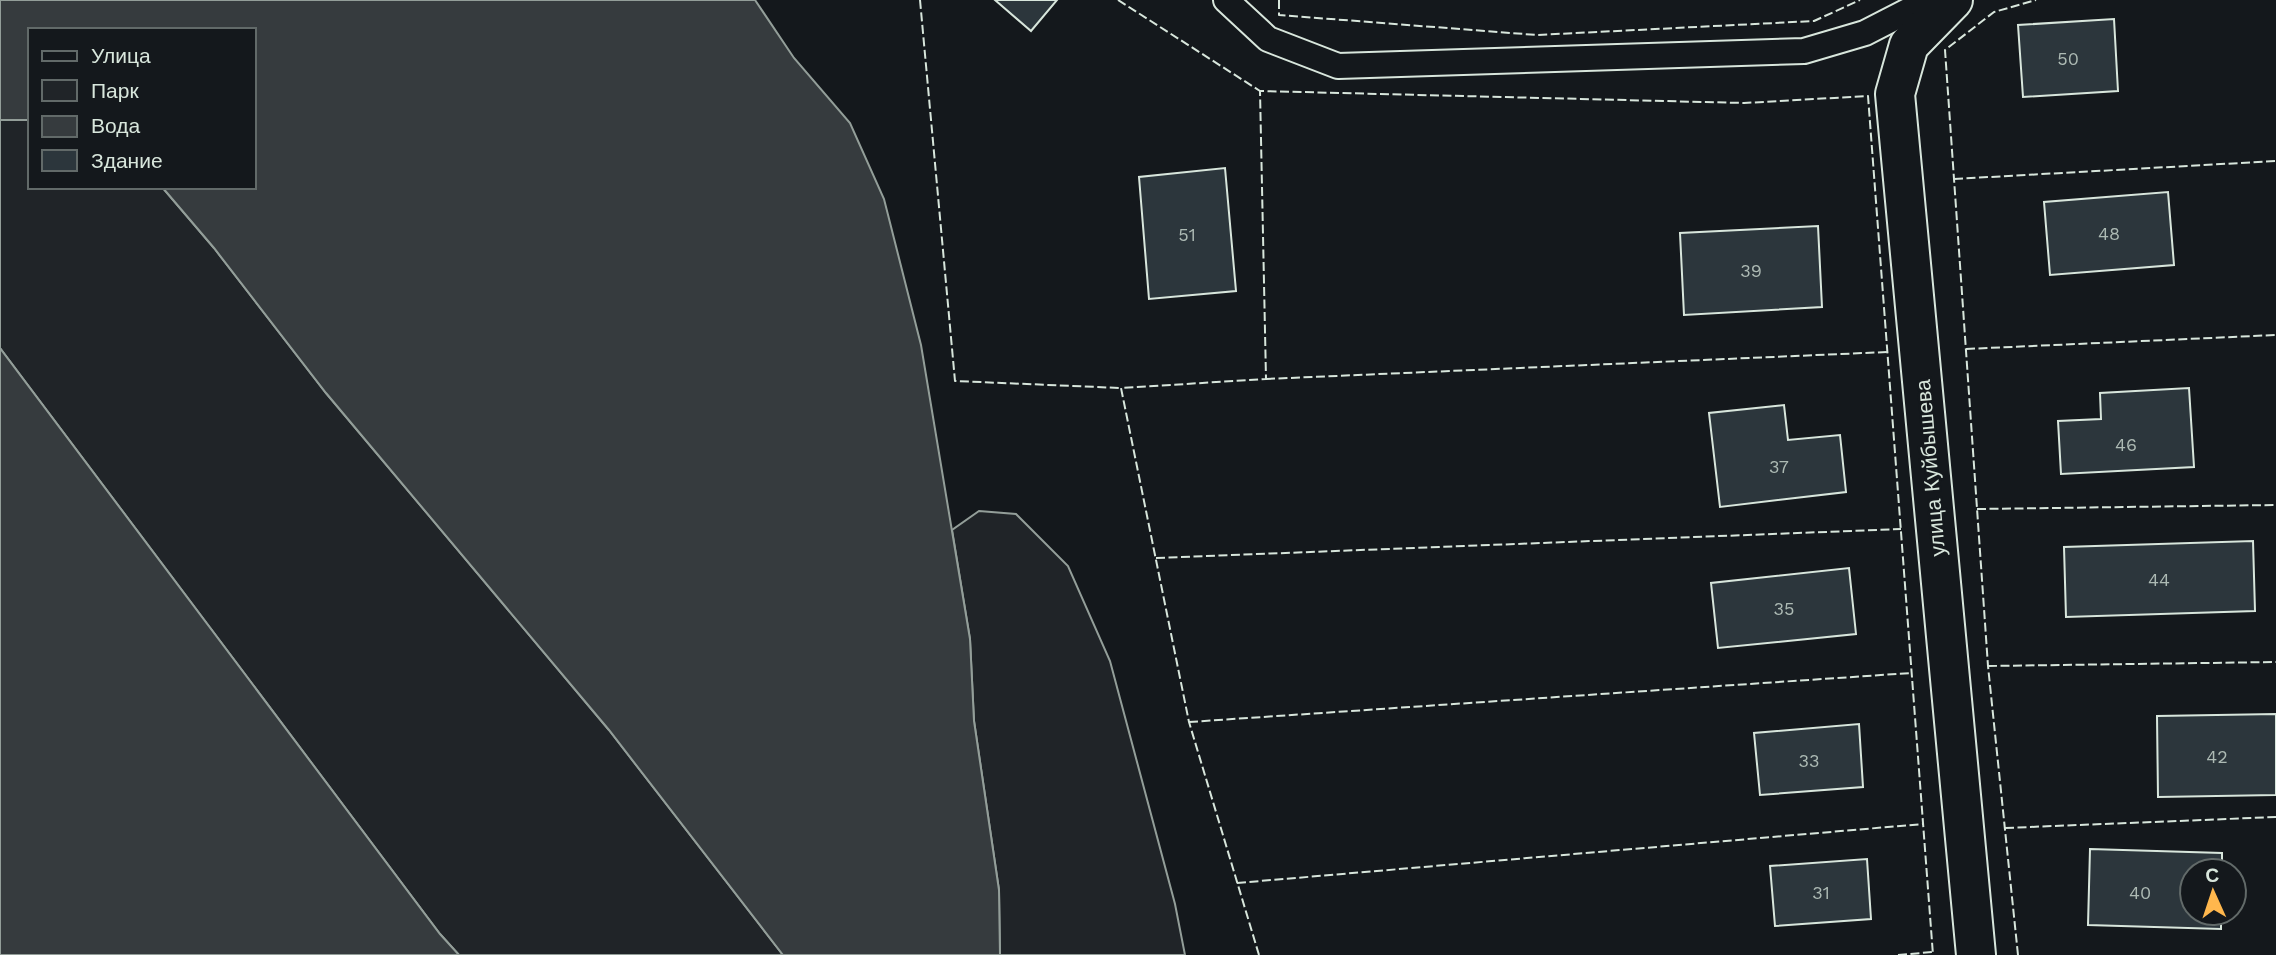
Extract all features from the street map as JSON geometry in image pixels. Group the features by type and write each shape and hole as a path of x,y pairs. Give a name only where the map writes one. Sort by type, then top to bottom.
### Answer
{"street":[{"name":"улица Куйбышева","path":"1953,0 1909,45 1895,94 1976,955"}],"lane":[{"path":"1226,0 1268,39 1338,66 1804,51 1865,33 1929,0"}],"green space":[{"path":"0,120 28,120 28,189 164,189 214,248 326,393 609,730 783,955 459,955 440,934 0,348"},
{"path":"979,511 1016,514 1068,566 1110,661 1175,904 1185,955 1000,955 999,890 974,721 970,639 952,530"}],"water":[{"path":"0,0 755,0 794,58 850,123 884,199 921,345 970,639 974,721 999,890 1000,955 783,955 609,730 326,393 214,248 164,189 256,189 256,28 28,28 28,120 0,120"},
{"path":"0,348 440,934 459,955 0,955"}],"building":[{"path":"995,0 1057,0 1031,31"},
{"path":"2114,19 2118,91 2023,97 2018,25"},
{"path":"1225,168 1236,291 1149,299 1139,177"},
{"path":"2168,192 2174,265 2050,275 2044,202"},
{"path":"1818,226 1822,307 1684,315 1680,233"},
{"path":"2189,388 2194,467 2061,474 2058,421 2101,419 2100,393"},
{"path":"1784,405 1788,440 1840,435 1846,492 1720,507 1709,413"},
{"path":"2253,541 2255,611 2066,617 2064,547"},
{"path":"1849,568 1856,634 1718,648 1711,583"},
{"path":"2276,714 2276,795 2158,797 2157,716"},
{"path":"1859,724 1863,787 1760,795 1754,733"},
{"path":"2090,849 2222,853 2222,857 2178,857 2178,927 2221,929 2088,925"},
{"path":"1867,859 1871,919 1775,926 1770,866"}],"fence":[{"path":"920,0 955,381 1121,388"},
{"path":"1118,0 1260,91"},
{"path":"1279,0 1279,15 1537,35 1814,21 1860,0"},
{"path":"2018,955 1988,666 1945,50 1994,12 2036,0"},
{"path":"1259,955 1189,722 1121,388 1266,379 1260,91 1744,103 1868,96 1933,955"},
{"path":"1954,179 2276,161"},
{"path":"1966,349 2276,335"},
{"path":"1266,379 1887,352"},
{"path":"1977,509 2276,505"},
{"path":"1156,558 1901,529"},
{"path":"1988,666 2276,662"},
{"path":"1189,722 1911,673"},
{"path":"2005,828 2276,817"},
{"path":"1237,883 1923,824"},
{"path":"1898,955 1933,952"}]}
